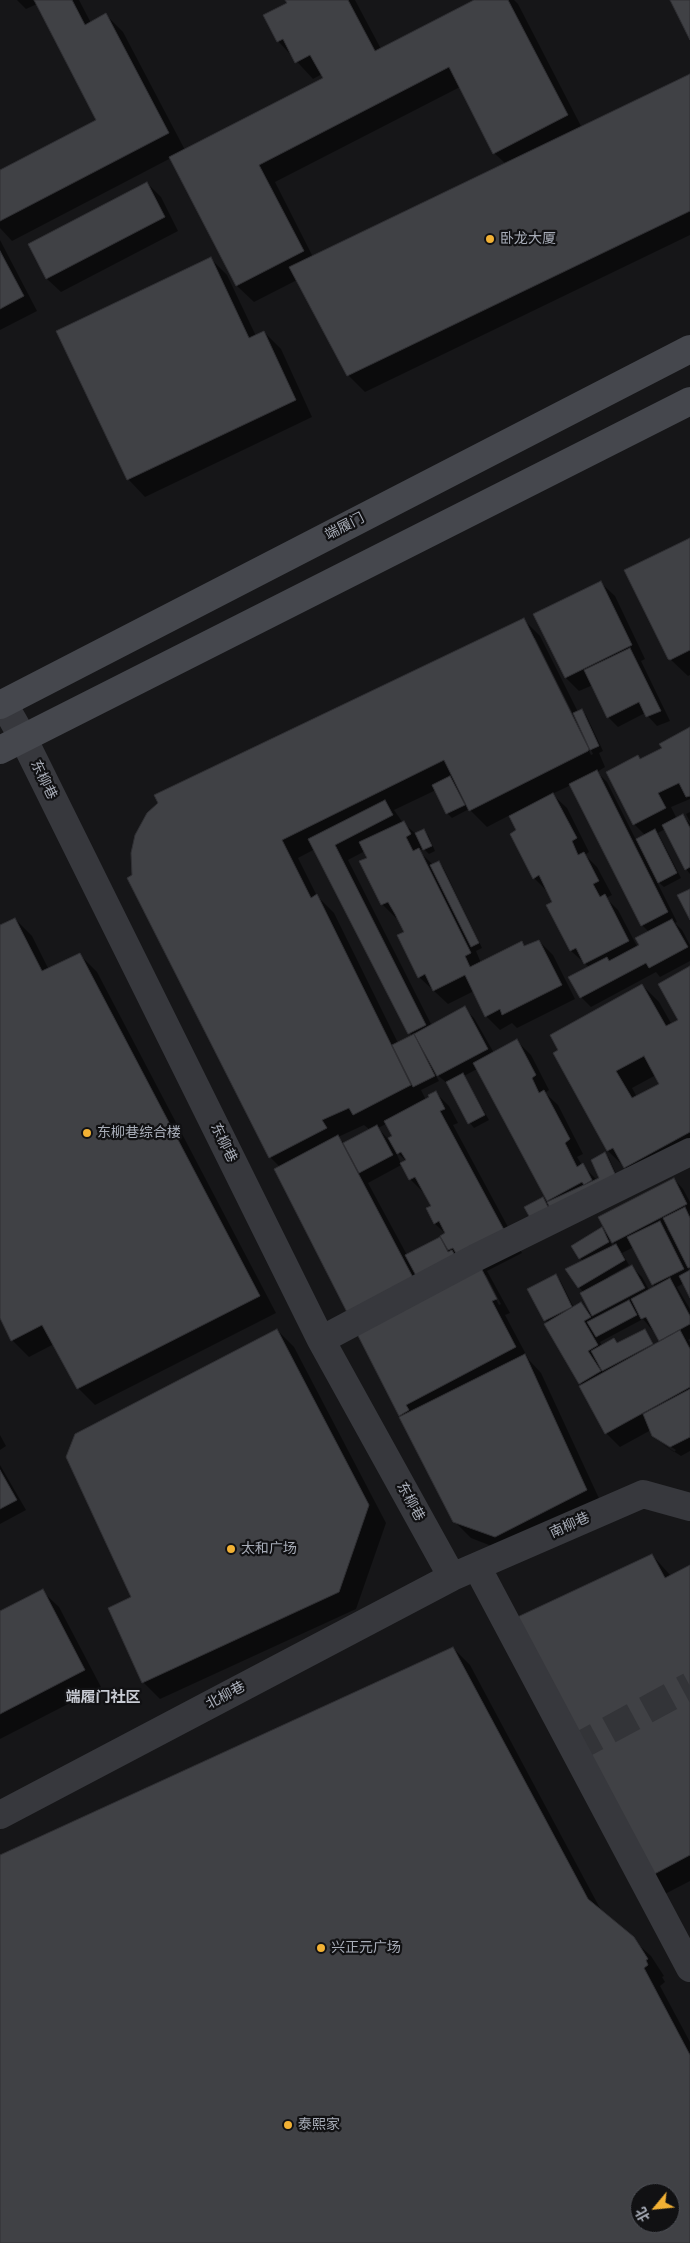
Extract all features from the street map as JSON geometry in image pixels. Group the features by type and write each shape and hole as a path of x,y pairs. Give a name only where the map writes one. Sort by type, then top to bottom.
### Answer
{"main road":[{"name":"端履门","path":"2,704 690,349"},
{"path":"11,744 690,401"}],"street":[{"name":"东柳巷","path":"2,704 11,744 320,1340 452,1577"},
{"path":"320,1340 475,1258 690,1152"},
{"name":"南柳巷","path":"452,1577 643,1494 690,1507"},
{"path":"477,1567 690,1968"},
{"name":"北柳巷","path":"0,1815 452,1577"}],"building":[{"path":"34,0 72,0 85,25 106,13 169,133 0,221 0,170 96,120"},
{"path":"285,0 348,0 375,51 474,0 508,0 568,115 493,154 449,67 259,165 304,251 236,286 169,157 323,78 310,55 295,63 283,39 277,42 263,15 287,3"},
{"path":"670,0 690,0 690,40"},
{"name":"卧龙大厦","path":"690,74 690,211 347,376 289,267"},
{"path":"147,182 165,217 46,279 28,244"},
{"path":"0,251 24,296 0,309"},
{"path":"211,257 249,338 264,331 296,400 127,480 56,331"},
{"path":"690,538 690,650 670,660 624,570"},
{"path":"601,581 632,645 565,678 533,614"},
{"path":"524,618 589,749 588,751 469,811 444,760 282,840 311,898 317,894 411,1085 353,1115 349,1108 322,1120 327,1128 269,1158 127,878 132,875 131,853 135,835 147,813 158,803 154,795"},
{"path":"630,648 661,711 646,717 639,702 607,718 584,670"},
{"path":"582,709 599,746 590,750 573,713"},
{"path":"690,727 690,796 686,797 679,783 658,793 666,808 633,825 606,772 638,755 640,759 662,748 659,744"},
{"path":"597,770 668,912 641,926 569,784"},
{"path":"450,776 465,805 446,814 432,785"},
{"path":"553,793 577,838 572,841 578,855 584,852 599,881 593,884 600,897 605,894 629,941 584,964 576,948 570,951 546,905 552,902 539,875 533,879 510,834 516,830 509,816"},
{"path":"385,800 393,815 335,845 426,1025 408,1034 308,839"},
{"path":"683,814 690,828 690,867 685,870 662,825"},
{"path":"404,821 411,834 406,837 413,851 419,848 471,953 465,956 470,967 522,941 524,946 539,940 562,985 502,1015 500,1009 485,1017 465,975 433,991 425,974 418,978 397,935 404,932 395,914 388,902 381,905 359,861 367,858 359,842"},
{"path":"424,829 432,846 423,850 415,833"},
{"path":"655,829 677,873 658,883 636,839"},
{"path":"439,861 479,943 471,947 430,865"},
{"path":"690,889 690,920 677,895"},
{"name":"东柳巷综合楼","path":"15,918 42,971 80,953 260,1296 77,1389 42,1325 11,1341 0,1318 0,925"},
{"path":"672,919 688,947 649,968 646,963 580,998 568,977 607,957 609,961 639,945 635,938"},
{"path":"690,966 690,1132 624,1168 613,1148 607,1151 553,1053 558,1050 550,1035 642,984 666,1026 678,1020 658,984","holes":["644,1056 659,1084 632,1098 616,1071"]},
{"path":"465,1006 488,1049 437,1076 414,1034"},
{"path":"414,1034 435,1076 413,1087 392,1045"},
{"path":"517,1039 536,1075 532,1078 539,1093 544,1090 570,1139 565,1143 577,1167 583,1163 592,1180 584,1185 582,1182 547,1201 473,1063"},
{"path":"463,1073 485,1115 468,1124 446,1082"},
{"path":"436,1091 445,1109 440,1111 509,1239 462,1264 453,1248 448,1250 440,1236 445,1233 439,1221 434,1224 426,1208 431,1206 415,1177 409,1180 400,1163 406,1160 401,1152 397,1154 388,1138 392,1136 384,1121 429,1097 428,1095"},
{"path":"377,1125 393,1155 359,1173 343,1143"},
{"path":"338,1135 418,1287 352,1322 274,1169"},
{"path":"605,1152 616,1176 551,1210 547,1202 599,1178 591,1160"},
{"path":"674,1178 687,1204 612,1243 598,1217"},
{"path":"543,1197 552,1215 534,1225 524,1207"},
{"path":"685,1207 690,1218 690,1267 688,1268 663,1218"},
{"path":"660,1221 684,1269 652,1285 627,1237"},
{"path":"602,1227 609,1242 579,1259 571,1246"},
{"path":"440,1237 448,1252 452,1250 460,1265 421,1285 405,1255"},
{"path":"616,1244 625,1260 578,1288 565,1269"},
{"path":"476,1258 497,1299 492,1301 516,1347 406,1405 409,1410 399,1416 352,1324"},
{"path":"632,1265 645,1288 592,1316 580,1293"},
{"path":"690,1270 690,1298 679,1276"},
{"path":"556,1274 572,1307 544,1321 527,1289"},
{"path":"670,1278 690,1316 690,1324 659,1341 646,1317 641,1319 631,1299"},
{"path":"629,1300 637,1315 596,1337 587,1322"},
{"path":"581,1302 591,1317 584,1321 598,1345 588,1351 601,1371 579,1384 544,1324"},
{"name":"太和广场","path":"277,1329 369,1505 339,1592 142,1683 108,1608 131,1597 66,1457 75,1434"},
{"path":"645,1329 653,1344 602,1371 591,1351 614,1338 617,1343"},
{"path":"680,1330 690,1349 690,1387 605,1434 579,1386"},
{"path":"525,1354 587,1490 495,1537 453,1522 399,1417"},
{"path":"690,1389 690,1437 670,1447 652,1436 643,1414"},
{"path":"0,1470 17,1500 0,1509"},
{"path":"652,1554 665,1578 690,1565 690,1855 645,1879 509,1621"},
{"path":"43,1589 85,1670 0,1714 0,1611"},
{"name":"兴正元广场","path":"453,1647 588,1899 634,1937 648,1959 646,1960 648,1965 644,1968 690,2055 690,2243 0,2243 0,1855"}],"tunnel":[{"path":"572,1750 690,1686"}],"place":[{"name":"卧龙大厦","path":"490,239"},
{"name":"东柳巷综合楼","path":"87,1133"},
{"name":"太和广场","path":"231,1549"},
{"name":"兴正元广场","path":"321,1948"},
{"name":"泰熙家","path":"288,2125"}],"district":[{"name":"端履门社区","path":"103,1698"}]}
